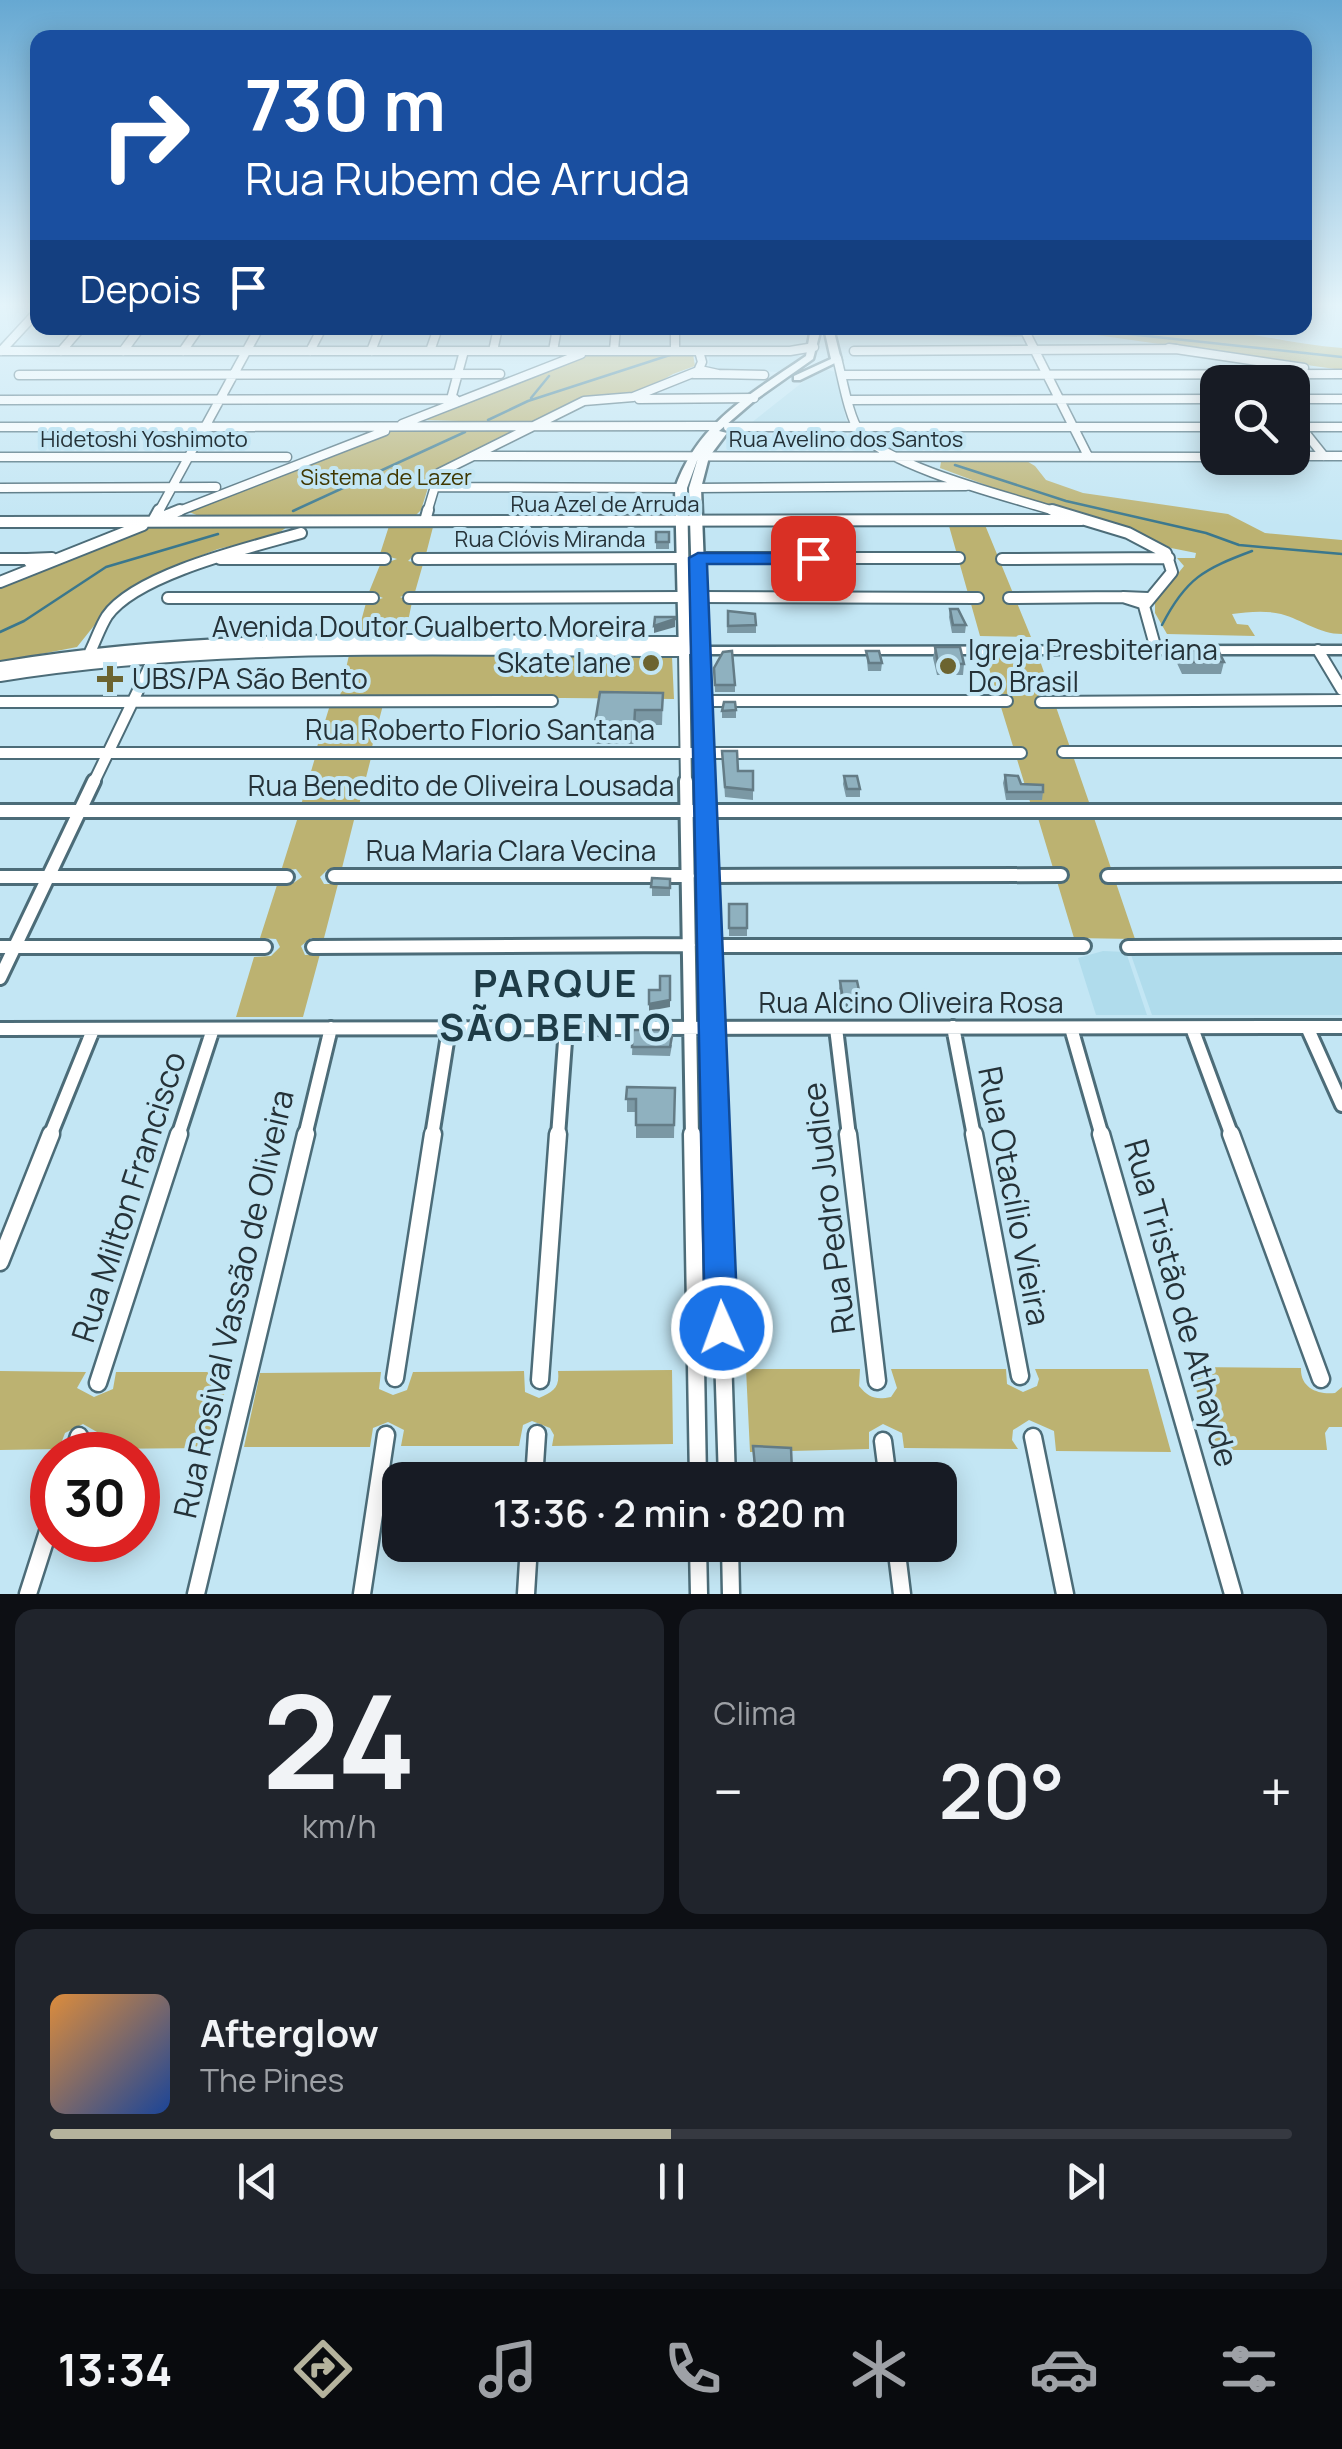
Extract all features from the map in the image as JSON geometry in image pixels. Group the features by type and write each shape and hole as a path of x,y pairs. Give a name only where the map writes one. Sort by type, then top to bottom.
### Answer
{"main road":[{"path":"684,647 680,488 691,456 782,377"},
{"path":"701,647 695,488 704,457 722,428 754,402 795,377"},
{"path":"683,597 699,597"},
{"name":"Avenida Doutor Gualberto Moreira","path":"684,647 1315,646 1342,642"},
{"name":"Avenida Doutor Gualberto Moreira","path":"1315,646 1342,650"}],"street":[{"path":"152,521 231,377"},
{"path":"0,488 220,491 242,487 417,418 444,402 456,377"},
{"path":"620,399 678,377"},
{"path":"769,377 776,382"},
{"path":"844,377 856,427 895,456 1037,508 1138,537 1169,558"},
{"path":"1048,377 1088,456"},
{"path":"0,400 444,402 464,399 517,378"},
{"path":"1310,399 1342,399"},
{"path":"425,521 439,473 588,400 754,402"},
{"path":"849,400 1200,400"},
{"path":"417,418 419,424 429,427"},
{"path":"0,427 1200,427"},
{"path":"358,427 371,436"},
{"path":"1310,427 1342,427"},
{"path":"1310,441 1324,456"},
{"name":"Rua Avelino dos Santos","path":"475,456 1200,457"},
{"path":"1310,456 1342,456"},
{"name":"Hidetoshi Yoshimoto","path":"0,457 319,457"},
{"name":"Hidetoshi Yoshimoto","path":"287,457 300,464"},
{"path":"695,488 973,486"},
{"path":"434,488 680,488"},
{"path":"0,582 31,564 61,558 178,512 220,491"},
{"path":"1030,521 1041,516 1037,508"},
{"path":"178,512 191,521"},
{"name":"Rua Azel de Arruda","path":"0,522 1082,520"},
{"path":"301,534 303,521"},
{"path":"90,652 108,615 118,605 180,568 301,534 333,521"},
{"path":"115,522 124,527 124,533"},
{"path":"231,554 255,559 385,559"},
{"name":"Rua Clóvis Miranda","path":"418,559 683,558"},
{"path":"698,558 959,558"},
{"path":"1002,559 1169,558"},
{"path":"1146,601 1170,576 1169,558"},
{"path":"0,559 31,564"},
{"path":"148,590 168,598"},
{"path":"409,598 683,597"},
{"path":"699,597 978,598"},
{"path":"1008,598 1123,597 1146,601"},
{"path":"135,598 374,598"},
{"path":"1146,601 1157,646"},
{"path":"1315,646 1342,690"},
{"path":"684,647 698,1462"},
{"name":"Avenida Doutor Gualberto Moreira","path":"0,667 90,652 158,649 684,647"},
{"path":"701,647 726,1462"},
{"path":"0,978 8,947 48,877 158,649"},
{"name":"Avenida Doutor Gualberto Moreira","path":"0,676 158,649"},
{"path":"1041,702 1342,700"},
{"path":"0,702 552,701"},
{"path":"702,701 1006,702"},
{"name":"Rua Roberto Florio Santana","path":"0,753 1021,752"},
{"path":"1063,752 1342,752"},
{"name":"Rua Benedito de Oliveira Lousada","path":"0,812 1342,811"},
{"name":"Rua Maria Clara Vecina","path":"334,876 688,876"},
{"path":"708,876 1060,876"},
{"path":"1108,876 1342,876"},
{"path":"0,877 287,877"},
{"path":"313,946 689,945"},
{"path":"709,946 1084,946"},
{"path":"1128,947 1342,946"},
{"path":"8,947 265,948"},
{"path":"1307,1027 1342,1105"},
{"name":"Rua Alcino Oliveira Rosa","path":"0,1029 1342,1027"},
{"name":"Rua Rosival Vassão de Oliveira","path":"196,1594 331,1028"},
{"path":"540,1380 566,1028"},
{"name":"Rua Pedro Judice","path":"836,1028 877,1381"},
{"name":"Rua Otacílio Vieira","path":"953,1028 1020,1376"},
{"name":"Rua Tristão de Athayde","path":"1072,1028 1233,1594"},
{"path":"1192,1028 1321,1379"},
{"path":"395,1378 449,1029"},
{"path":"0,1262 94,1030"},
{"name":"Rua Milton Francisco","path":"98,1382 213,1030"},
{"path":"696,1363 723,1364"},
{"path":"535,1462 536,1434"},
{"path":"362,1594 386,1435"},
{"path":"1034,1438 1065,1594"},
{"path":"883,1441 886,1462"},
{"path":"28,1594 38,1562"},
{"path":"526,1594 528,1562"},
{"path":"698,1562 699,1594"},
{"path":"730,1562 731,1594"},
{"path":"898,1562 902,1594"}],"shaded area":[{"path":"809,377 836,377 847,423 751,423"},
{"path":"1103,951 1126,952 1147,1015 1096,1015 1078,958"},
{"path":"1130,952 1342,952 1342,1015 1152,1015"}],"green space":[{"name":"Sistema de Lazer","path":"531,377 667,377 647,389 619,396 582,397 543,421 424,420"},
{"name":"Sistema de Lazer","path":"513,430 512,435 433,472 421,510 414,517 199,516 189,512 393,431"},
{"path":"947,459 1025,460 1046,480 1083,493 1228,514 1265,533 1342,540 1342,634 1326,632 1281,614 1262,612 1232,614 1237,624 1248,625 1255,636 1167,634 1155,613 1155,602 1184,566 1177,558 1195,558 1196,553 1171,548 1132,529 1034,503 940,468"},
{"name":"Sistema de Lazer","path":"290,525 274,536 218,549 174,566 113,602 77,647 0,662 0,587 152,527"},
{"path":"985,525 1031,637 980,636 949,526"},
{"name":"Sistema de Lazer","path":"389,526 433,527 426,554 414,555 408,561 423,564 415,592 400,597 412,602 405,636 357,636 366,603 383,598 369,592 380,565 397,559 380,554"},
{"path":"349,655 672,657 674,699 340,696"},
{"path":"985,655 1038,655 1090,805 1031,805"},
{"path":"330,705 383,705 372,747 317,747"},
{"path":"315,758 371,758 359,805 301,805"},
{"path":"1038,818 1094,818 1135,939 1074,938"},
{"path":"297,820 354,820 342,868 327,870 320,877 324,884 338,884 324,938 311,938 301,946 305,955 320,954 303,1017 236,1017 254,957 271,956 280,947 276,939 260,938 277,885 292,884 302,877 296,869 281,871"},
{"path":"1190,1367 1301,1368 1304,1381 1317,1391 1335,1393 1342,1387 1342,1427 1329,1427 1325,1433 1327,1450 1213,1450"},
{"path":"746,1369 860,1369 859,1386 870,1396 881,1398 891,1397 897,1388 891,1369 1006,1369 1007,1384 1023,1392 1037,1386 1035,1369 1148,1369 1171,1452 1056,1451 1054,1431 1029,1420 1013,1430 1012,1440 1018,1449 904,1448 902,1433 883,1424 869,1432 869,1449 750,1452"},
{"path":"672,1370 673,1444 552,1446 554,1435 550,1428 532,1421 523,1425 519,1446 401,1446 404,1430 388,1422 373,1428 370,1447 244,1447 260,1373 381,1372 379,1389 393,1395 407,1390 413,1372 524,1371 525,1392 539,1398 554,1389 558,1371"},
{"path":"0,1371 86,1372 77,1388 94,1397 113,1389 116,1372 230,1372 210,1448 160,1448 160,1432 97,1432 83,1424 67,1432 30,1432 30,1449 0,1450"}],"building":[{"path":"656,532 669,532 669,542 656,542"},
{"path":"950,609 958,609 966,625 953,625"},
{"path":"728,611 755,614 756,625 728,626"},
{"path":"655,617 675,617 675,619 654,626"},
{"path":"935,647 960,647 964,664 938,663"},
{"path":"1179,650 1218,650 1224,662 1185,662"},
{"path":"732,651 735,685 715,685 714,668 723,652"},
{"path":"866,651 879,651 882,663 869,663"},
{"path":"600,692 663,693 662,710 635,710 634,729 594,729"},
{"path":"724,702 735,702 736,710 722,711"},
{"path":"722,751 737,751 738,771 753,771 753,790 725,787"},
{"path":"1005,775 1018,776 1021,784 1043,785 1043,792 1007,792"},
{"path":"844,776 857,776 860,789 847,789"},
{"path":"652,878 670,879 670,888 651,887"},
{"path":"729,904 747,904 747,928 729,928"},
{"path":"660,976 670,976 670,1000 649,1004 649,990 660,990"},
{"path":"840,981 857,981 862,1004 844,1005"},
{"path":"633,1030 663,1030 672,1036 670,1047 632,1047"},
{"path":"627,1087 675,1088 674,1125 636,1125 636,1099 626,1099"},
{"path":"753,1446 791,1448 792,1462 755,1462"}],"waterway":[{"path":"531,398 548,377"},
{"path":"488,420 528,401 601,377"},
{"path":"293,511 465,432"},
{"path":"955,465 1066,501 1206,533 1239,545 1342,554"},
{"path":"0,632 24,621 106,567 218,534"},
{"path":"1162,625 1179,596 1198,577 1252,551"}],"place":[{"name":"Skate lane","path":"651,663"},
{"name":"Igreja Presbiteriana Do Brasil","path":"948,666"},
{"name":"UBS/PA São Bento","path":"110,679"}],"district":[{"name":"PARQUE SÃO BENTO","path":"556,1006"}],"route":[{"path":"722,1328 698,558 813,558"}]}
